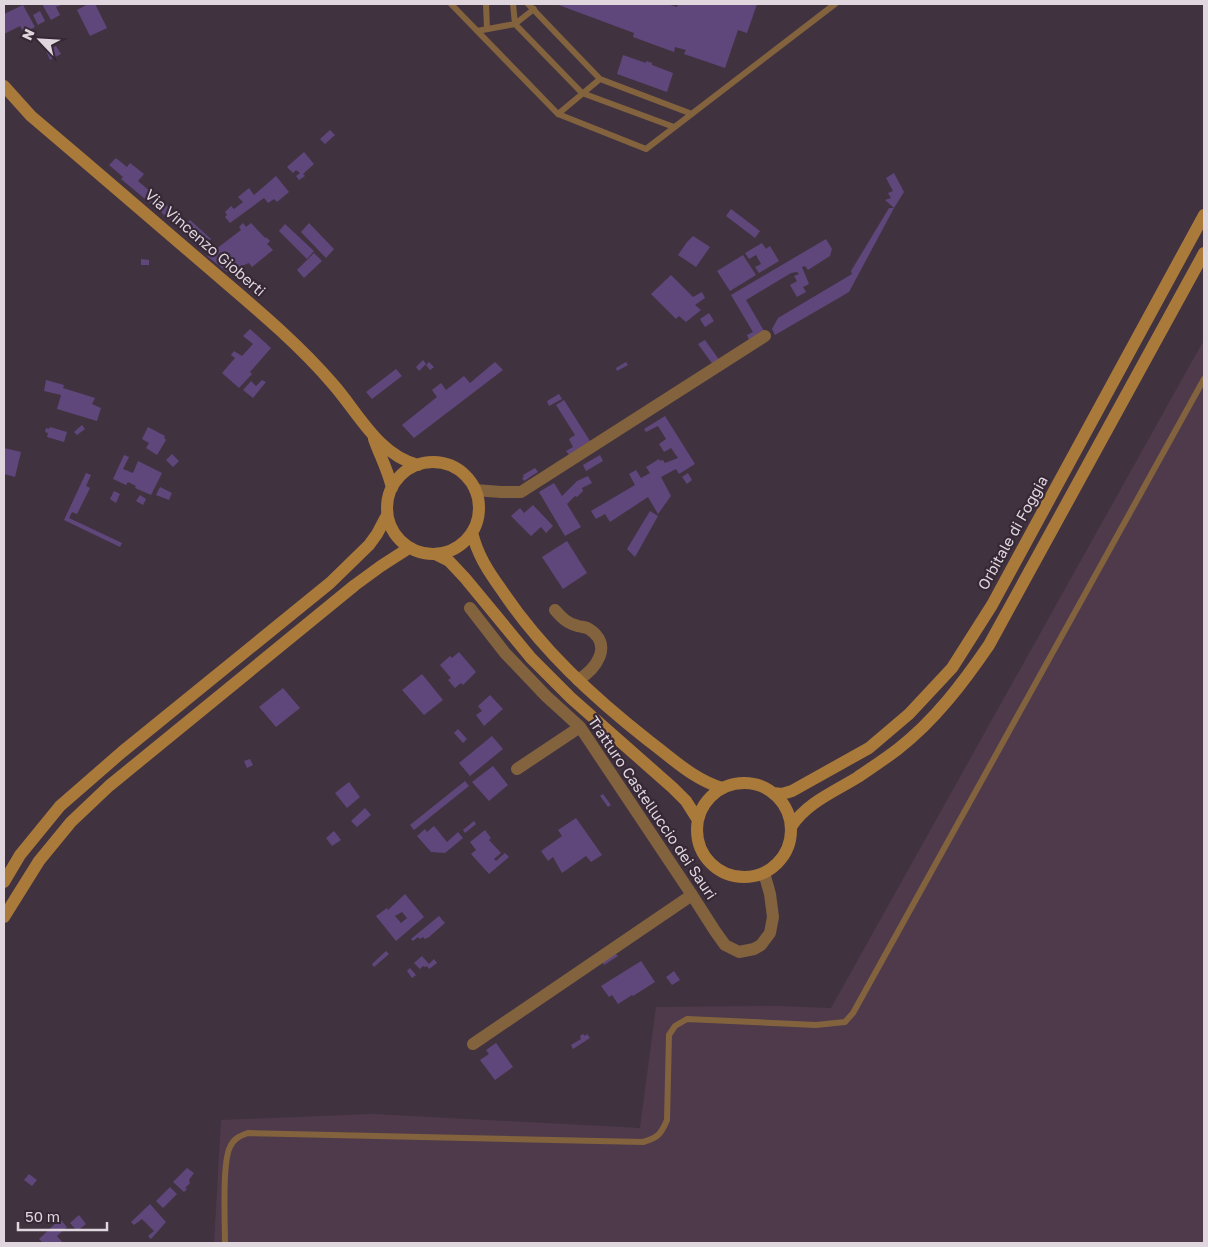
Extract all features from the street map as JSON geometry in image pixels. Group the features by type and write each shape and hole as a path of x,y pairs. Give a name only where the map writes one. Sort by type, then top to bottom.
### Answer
{"main road":[{"name":"Via Vincenzo Gioberti","path":"4,86 31,116 252,305 315,362 373,437 400,458 418,465"},
{"name":"Orbitale di Foggia","path":"772,793 782,794 792,790 869,748 910,714 952,668 992,605 1204,215"},
{"path":"791,827 803,812 900,748 941,709 969,675 998,629 1204,253"},
{"name":"Via Vincenzo Gioberti","path":"373,437 379,453 386,464 392,488"},
{"path":"438,463 453,467 468,479 475,490 479,511 477,522 472,532 456,548 435,554 422,553 409,548 399,540 391,528 387,516 387,501 392,488 403,474 418,465 438,463"},
{"path":"4,882 20,856 60,806 122,752 330,583 369,545 387,516"},
{"path":"472,532 475,546 484,564 514,608 556,660 618,716 685,770 700,780 722,788"},
{"path":"4,917 39,861 72,822 109,786 355,584 409,548"},
{"path":"435,554 448,561 465,578 531,658 571,698 673,788 686,801 698,820"},
{"path":"747,783 760,786 772,793 782,802 788,814 791,827 790,841 784,854 776,865 764,873 750,877 734,877 720,872 708,862 700,849 697,835 698,820 702,808 722,788 733,784 747,783"}],"street":[{"path":"475,490 521,492 765,336"},
{"name":"Tratturo Castelluccio dei Sauri","path":"470,608 505,653 546,696 580,727 715,931 726,945 739,952 762,945 770,933 773,917 770,894 764,873"},
{"path":"555,610 569,624 588,628 600,642 601,654 596,665 588,674 578,680"},
{"path":"517,768 580,727"},
{"path":"473,1044 692,895"}],"lane":[{"path":"452,4 558,114 646,149 835,4"},
{"path":"486,4 487,29"},
{"path":"513,4 515,24 582,93 674,127"},
{"path":"528,4 600,79 692,114"},
{"path":"477,31 515,24 534,10"},
{"path":"558,114 600,79"},
{"path":"225,1243 226,1170 229,1148 236,1138 242,1135 248,1133 643,1142 654,1139 662,1132 667,1120 669,1035 675,1026 687,1019 816,1025 845,1022 854,1013 1204,379"}],"shaded area":[{"path":"1204,340 1204,1243 214,1243 221,1120 373,1114 640,1128 656,1007 779,1006 831,1008"}],"building":[{"path":"42,4 63,4 56,7 60,15 51,20"},
{"path":"88,4 95,4 107,28 90,36 77,10"},
{"path":"556,4 667,4 677,7 678,4 757,4 747,33 738,30 725,68 684,54 686,50 675,47 674,52 633,37 634,33"},
{"path":"23,5 35,27 24,33 20,26 4,34 4,14"},
{"path":"40,11 45,21 38,25 33,15"},
{"path":"56,46 61,54 50,60 46,51"},
{"path":"623,55 646,63 646,61 652,63 652,65 673,73 667,92 617,74"},
{"path":"330,130 335,135 325,144 320,139"},
{"path":"304,152 314,164 303,174 305,176 299,180 296,176 300,173 296,170 293,173 287,167"},
{"path":"116,158 127,167 130,163 144,174 138,181 179,216 174,223 121,179 123,177 109,165"},
{"path":"894,173 904,192 894,208 885,200 891,198 888,193 893,191 886,178"},
{"path":"276,176 289,192 277,202 274,199 268,203 264,198 230,223 225,217 227,215 225,212 231,206 234,209 243,202 238,197 249,188 254,195"},
{"path":"889,208 894,208 849,292 775,335 772,329 778,318 852,274 851,271"},
{"path":"731,209 760,231 755,238 726,216"},
{"path":"190,220 211,239 201,248 180,228"},
{"path":"243,223 246,227 251,223 270,241 267,244 273,250 252,267 249,263 227,272 207,256 241,230 239,227"},
{"path":"309,223 334,249 326,258 301,232"},
{"path":"285,224 314,251 307,259 279,231"},
{"path":"693,236 710,247 696,267 678,255"},
{"path":"826,239 832,249 830,256 808,270 805,266 802,267 809,284 803,287 806,292 797,297 790,285 797,281 794,276 799,274 797,272 791,273 746,300 764,331 749,340 747,335 753,332 731,295"},
{"path":"762,243 766,249 770,246 779,261 759,273 755,267 761,264 756,255 749,259 745,253"},
{"path":"314,253 322,261 304,278 297,270"},
{"path":"743,255 756,275 730,291 717,271"},
{"path":"141,259 149,260 149,265 141,265"},
{"path":"671,275 693,297 702,292 705,298 695,305 701,310 686,322 679,316 676,319 651,294"},
{"path":"709,313 714,321 705,327 700,319"},
{"path":"250,329 271,348 239,388 222,373 235,358 231,355 234,351 242,356 253,344 243,336"},
{"path":"705,340 720,361 714,366 698,344"},
{"path":"423,360 426,364 419,371 416,367"},
{"path":"429,362 434,367 430,370 426,365"},
{"path":"495,362 503,370 414,438 402,425 437,397 432,390 441,383 446,390 464,376 470,383"},
{"path":"626,362 628,365 617,371 616,368"},
{"path":"396,369 402,376 372,399 366,392"},
{"path":"46,380 64,385 63,388 95,398 92,404 101,408 97,421 57,409 61,395 44,391"},
{"path":"262,380 266,382 253,398 243,390 251,381 256,386"},
{"path":"559,394 562,399 549,406 547,401"},
{"path":"564,400 590,441 569,455 566,451 573,447 569,439 575,435 556,405"},
{"path":"665,416 695,464 679,474 676,469 661,477 671,496 658,514 648,497 610,522 605,514 596,519 591,511 635,485 629,474 636,470 641,478 650,473 646,467 659,459 665,463 678,458 671,448 664,452 659,444 666,439 658,426 646,432 644,429"},
{"path":"82,425 85,429 77,435 74,432"},
{"path":"50,427 67,432 64,442 47,437 46,428 49,429"},
{"path":"148,427 165,436 166,440 157,455 146,448 149,443 142,439"},
{"path":"4,448 21,452 15,477 4,474"},
{"path":"172,454 179,461 173,467 166,460"},
{"path":"124,455 129,457 123,469 133,473 138,461 162,473 151,495 135,488 136,486 128,482 126,485 113,479"},
{"path":"600,455 603,461 586,471 583,465"},
{"path":"535,468 538,472 524,481 523,475"},
{"path":"86,473 91,475 86,486 90,488 77,514 72,512 69,518 122,543 120,547 64,520"},
{"path":"688,473 692,480 687,484 682,477"},
{"path":"588,476 592,483 582,488 583,491 567,504 581,527 565,536 539,492 554,483 562,496 577,481"},
{"path":"160,487 172,493 169,500 156,495"},
{"path":"114,491 120,494 116,503 110,499"},
{"path":"140,495 146,499 143,505 136,501"},
{"path":"533,505 553,526 546,533 541,527 531,536 511,516 520,508 524,513"},
{"path":"650,511 658,516 635,557 627,549"},
{"path":"567,541 587,573 563,589 542,557"},
{"path":"459,652 476,672 463,685 461,683 455,688 448,680 451,678 440,665 450,656 452,658"},
{"path":"422,674 443,700 424,715 402,690"},
{"path":"283,688 300,708 276,727 259,707"},
{"path":"490,695 503,709 484,726 476,715 482,711 478,706"},
{"path":"458,729 467,739 463,743 454,733"},
{"path":"492,736 503,749 470,776 459,763"},
{"path":"250,759 253,765 247,768 244,761"},
{"path":"493,766 508,785 489,801 472,782"},
{"path":"465,781 469,786 414,830 410,825"},
{"path":"349,782 360,797 347,808 335,793"},
{"path":"603,794 611,805 608,807 600,796"},
{"path":"365,808 371,815 357,827 351,821"},
{"path":"576,818 602,855 591,862 586,856 562,873 553,857 548,861 541,851 562,836 558,830"},
{"path":"474,821 476,824 465,833 463,830"},
{"path":"434,826 447,842 458,832 463,838 445,853 431,852 417,836 425,829 427,832"},
{"path":"485,830 491,838 489,840 501,853 494,859 496,861 505,853 509,857 489,874 471,854 476,850 470,842"},
{"path":"334,831 341,840 332,846 326,838"},
{"path":"405,894 424,917 396,941 376,916 387,908 388,910","holes":["402,912 407,918 401,923 395,916"]},
{"path":"439,916 445,923 429,937 420,939 418,937 413,941 411,939"},
{"path":"386,951 389,954 374,967 372,964"},
{"path":"615,953 618,956 604,965 602,961"},
{"path":"422,956 429,964 434,959 437,963 429,969 427,966 423,966 420,969 414,963"},
{"path":"641,961 655,982 618,1004 612,995 609,997 601,986"},
{"path":"410,968 416,975 412,978 407,971"},
{"path":"674,971 680,980 672,985 666,977"},
{"path":"583,1034 585,1036 587,1034 590,1038 573,1049 571,1045 581,1039 580,1036"},
{"path":"496,1043 513,1067 495,1080 480,1060 489,1054 486,1050"},
{"path":"187,1168 194,1173 184,1192 173,1182"},
{"path":"29,1174 37,1180 32,1186 24,1180"},
{"path":"170,1187 177,1194 163,1208 156,1201"},
{"path":"150,1204 166,1222 151,1239 148,1236 154,1231 142,1219 134,1225 131,1222"},
{"path":"79,1215 86,1224 77,1231 70,1223"},
{"path":"60,1219 67,1227 57,1236 63,1243 43,1243 39,1239"}]}
